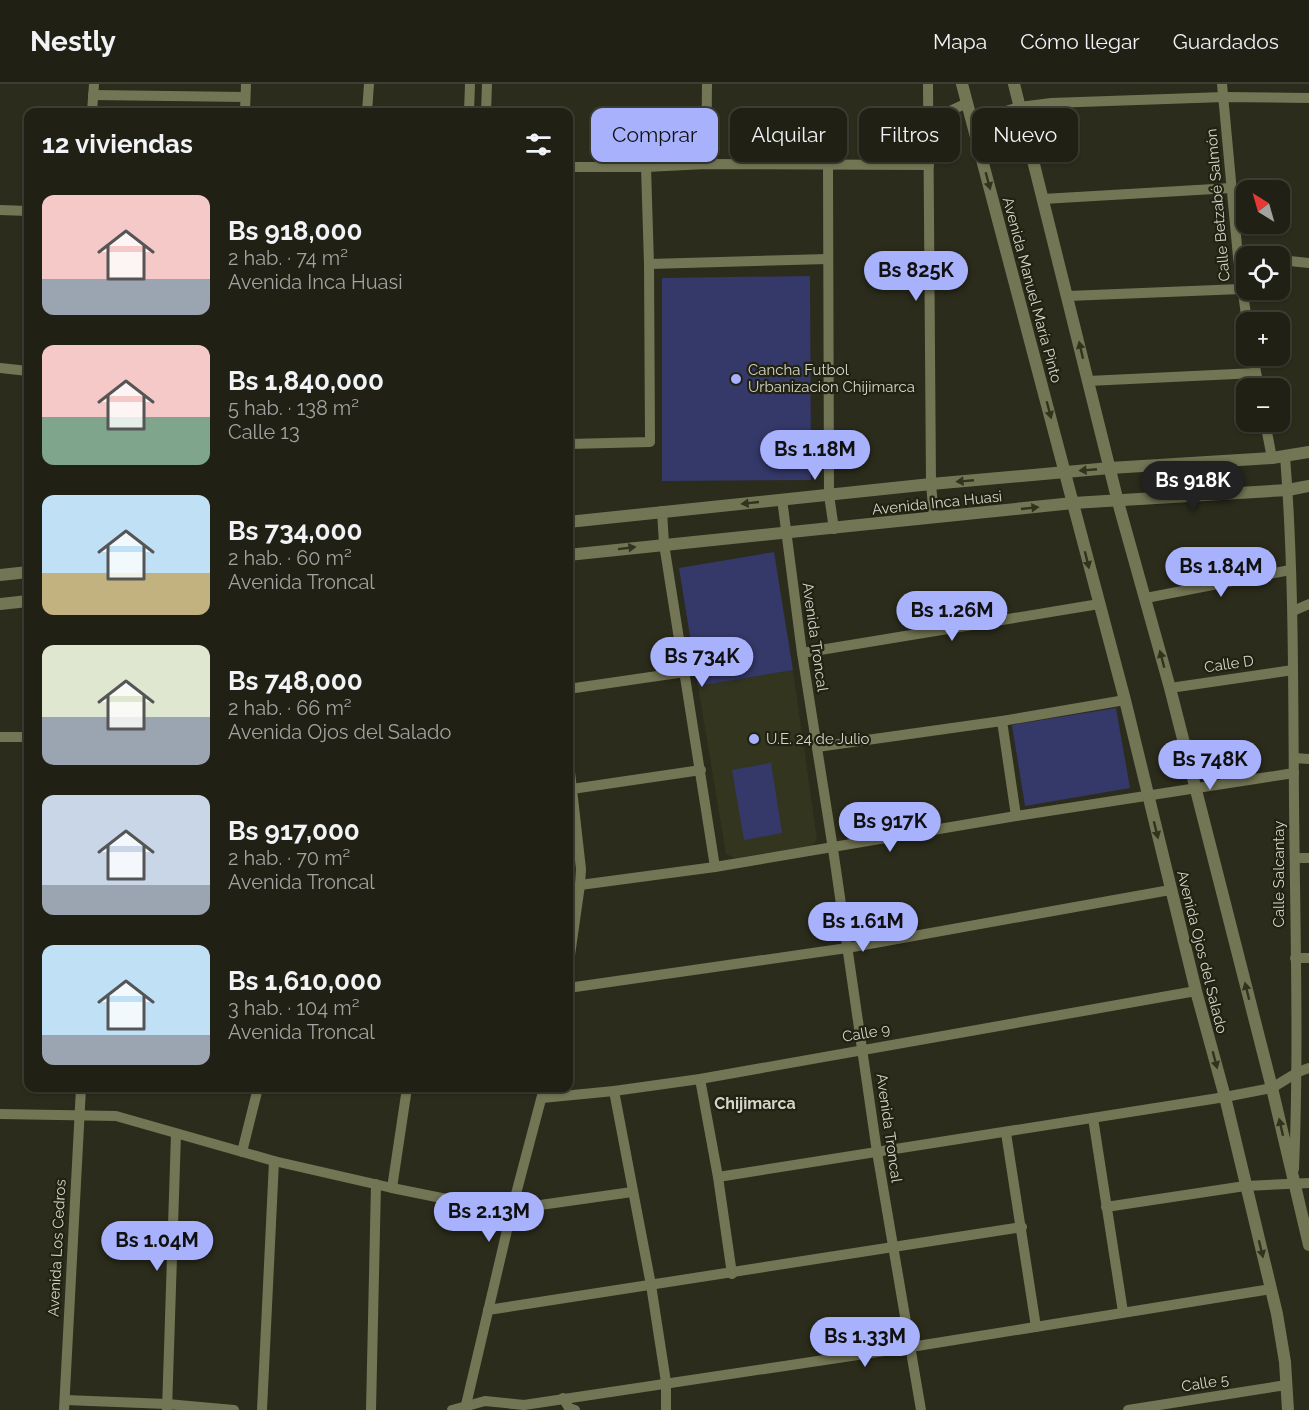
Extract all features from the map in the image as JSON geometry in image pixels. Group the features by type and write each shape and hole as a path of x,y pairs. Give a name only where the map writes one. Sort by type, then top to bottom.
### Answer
{"street":[{"path":"245,108 246,84"},
{"path":"367,108 369,84"},
{"path":"469,108 470,84"},
{"path":"486,108 487,84"},
{"path":"706,164 707,84"},
{"path":"928,84 928,108"},
{"name":"Avenida Manuel María Pinto","path":"962,84 972,121"},
{"name":"Avenida Manuel María Pinto","path":"1014,84 1118,502"},
{"name":"Calle Betzabé Salmón","path":"1222,84 1231,188 1240,246"},
{"path":"92,108 93,90 245,97"},
{"path":"1017,108 1051,103 1224,97 1309,98"},
{"path":"957,108 968,103"},
{"name":"Avenida Manuel María Pinto","path":"983,162 1073,503"},
{"path":"573,167 706,164 929,165 931,484 934,518"},
{"path":"828,164 829,495 834,529"},
{"path":"573,444 650,442 646,167"},
{"path":"1043,199 1231,188"},
{"path":"0,210 24,211"},
{"path":"649,264 828,259"},
{"path":"1290,261 1309,262"},
{"path":"1068,296 1236,289"},
{"path":"1255,366 1257,378"},
{"path":"0,368 24,371"},
{"path":"1088,381 1256,373"},
{"path":"1267,432 1272,458"},
{"name":"Avenida Inca Huasi","path":"573,521 931,484 1110,468 1272,458 1309,452"},
{"name":"Calle Salcantay","path":"1285,456 1293,611 1298,1072 1293,1184"},
{"name":"Avenida Inca Huasi","path":"573,554 1073,503 1288,490 1309,486"},
{"name":"Avenida Troncal","path":"782,500 802,653 877,1152 921,1410"},
{"path":"1118,502 1170,688 1272,1088 1309,1245"},
{"name":"Avenida Ojos del Salado","path":"1073,503 1125,700 1170,890 1225,1097 1271,1289 1280,1333 1288,1410"},
{"path":"662,511 664,544 715,867"},
{"path":"1146,598 1290,570"},
{"path":"0,575 24,572"},
{"path":"0,604 24,601"},
{"path":"802,653 1098,604"},
{"path":"1293,611 1309,604"},
{"name":"Calle D","path":"1170,688 1293,670"},
{"path":"573,687 685,672"},
{"path":"817,747 1002,721 1125,700"},
{"path":"1002,721 1016,816"},
{"path":"0,737 24,737"},
{"path":"1294,759 1309,759"},
{"path":"573,789 701,770"},
{"path":"580,885 833,849 1016,816 1294,773"},
{"path":"573,823 580,885 573,934"},
{"path":"1295,858 1309,858"},
{"path":"573,987 847,948 1170,890"},
{"path":"1295,958 1309,958"},
{"name":"Calle 9","path":"543,1093 614,1091 700,1078 1196,991"},
{"path":"718,1177 1225,1097 1272,1088 1309,1068"},
{"path":"700,1078 718,1177 732,1274"},
{"path":"614,1091 651,1285 666,1382 666,1410"},
{"name":"Avenida Los Cedros","path":"65,1405 81,1092"},
{"path":"242,1152 257,1092"},
{"path":"392,1188 405,1092"},
{"path":"466,1406 512,1209 543,1093"},
{"path":"0,1114 116,1116 274,1161 392,1188 512,1209 632,1192"},
{"path":"1093,1118 1124,1312"},
{"path":"1006,1133 1036,1326"},
{"path":"167,1407 176,1134"},
{"path":"262,1410 274,1161"},
{"path":"1106,1207 1245,1186 1309,1183"},
{"path":"371,1410 375,1184"},
{"path":"488,1310 732,1274 1022,1227"},
{"path":"452,1410 485,1401 524,1405 911,1347 1271,1289"},
{"name":"Calle 5","path":"1128,1410 1286,1385"},
{"path":"563,1398 569,1408 575,1410"},
{"path":"65,1405 234,1410"}],"shaded area":[{"name":"Cancha Futbol Urbanizacion Chijimarca","path":"810,276 811,480 662,481 662,278"},
{"path":"774,552 793,670 698,686 679,568"},
{"path":"793,670 817,839 812,846 735,858 726,854 698,686"},
{"path":"1116,708 1130,788 1025,806 1012,725"},
{"path":"771,763 782,833 744,840 732,770"}],"place":[{"name":"Cancha Futbol Urbanizacion Chijimarca","path":"736,379"},
{"name":"U.E. 24 de Julio","path":"754,739"}],"district":[{"name":"Chijimarca","path":"755,1103"}]}
